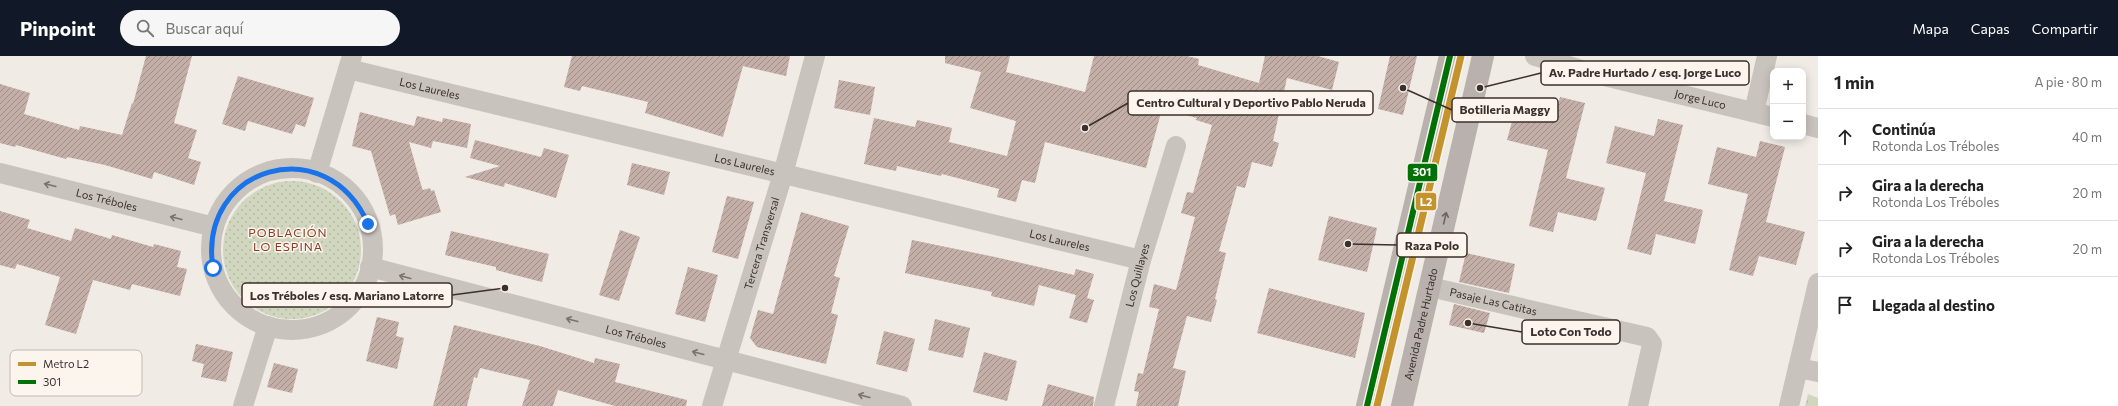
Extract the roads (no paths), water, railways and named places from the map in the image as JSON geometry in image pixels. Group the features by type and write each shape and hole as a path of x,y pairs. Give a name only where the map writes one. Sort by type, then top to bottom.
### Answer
{"main road":[{"path":"1367,406 1450,56"},
{"name":"Avenida Padre Hurtado","path":"1402,406 1483,56"}],"street":[{"name":"Tercera Transversal","path":"712,406 784,174 815,56"},
{"name":"Jorge Luco","path":"1535,56 1592,73 1770,116"},
{"path":"1754,112 1767,56"},
{"name":"Los Laureles","path":"350,62 784,174 1141,260"},
{"path":"317,173 350,62"},
{"path":"1806,125 1818,128"},
{"name":"Los Quillayes","path":"1104,406 1141,260 1176,146"},
{"path":"291,168 317,173 343,187 362,210 372,238 370,267 360,292 353,302 332,319 320,325 301,329 281,329 268,326 244,314 233,305 217,282 211,255 214,227 218,215 233,194 254,178 278,170 291,168"},
{"name":"Los Tréboles","path":"0,173 214,227"},
{"name":"Los Tréboles","path":"370,267 902,406"},
{"path":"1789,406 1818,282"},
{"name":"Pasaje Las Catitas","path":"1430,287 1643,335 1650,340 1651,349 1638,406"},
{"path":"243,406 268,326"},
{"path":"1798,368 1818,372"}],"metro line":[{"name":"L2","path":"1377,406 1461,56"}],"place":[{"name":"Botilleria Maggy","path":"1403,88"},
{"name":"Av. Padre Hurtado / esq. Jorge Luco","path":"1480,88"},
{"name":"Centro Cultural y Deportivo Pablo Neruda","path":"1085,128"},
{"name":"Raza Polo","path":"1348,244"},
{"name":"Los Tréboles / esq. Mariano Latorre","path":"505,288"},
{"name":"Loto Con Todo","path":"1468,323"}],"district":[{"name":"POBLACIÓN LO ESPINA","path":"288,240"}]}
